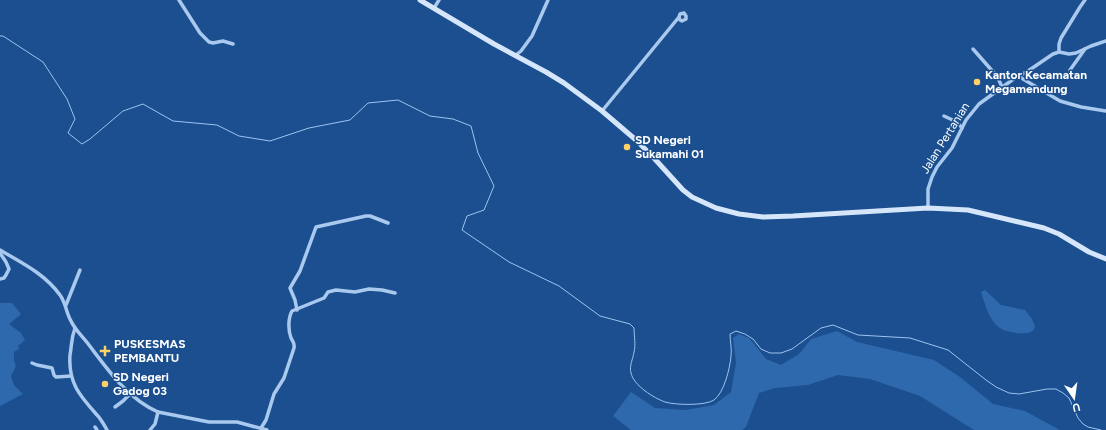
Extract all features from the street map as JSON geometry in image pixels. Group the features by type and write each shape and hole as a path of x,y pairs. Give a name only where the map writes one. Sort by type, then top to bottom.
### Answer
{"street":[{"path":"179,0 200,33 209,42 233,44"},
{"path":"420,0 487,40 552,75 602,111 636,140 683,190 692,197 716,208 739,214 763,217 928,208 968,210 1044,228 1059,234 1089,252 1106,258"},
{"path":"434,8 439,0"},
{"path":"516,55 521,51 532,36 548,0"},
{"path":"1059,52 1061,38 1085,0"},
{"path":"602,111 678,18"},
{"name":"Jalan Pertanian","path":"928,208 928,189 937,167 952,148 962,128 977,106 1018,76 1053,54 1059,52 1069,54 1074,53 1106,42"},
{"path":"1070,70 1086,48"},
{"path":"973,50 995,74 1002,87"},
{"path":"1018,76 1060,101 1081,107 1106,111"},
{"path":"944,116 956,122 962,128"},
{"path":"297,310 290,288 303,266 316,228 366,216 370,216 388,223"},
{"path":"0,252 9,269 4,278 0,279"},
{"path":"0,252 33,269 58,292 66,306 70,320 75,328 110,373 130,394 151,409 158,412 209,422 237,422 267,430"},
{"path":"66,306 80,270"},
{"path":"261,428 266,420 274,394 284,378 294,348 290,333 289,319 291,312 324,298 328,292 336,290 355,292 375,289 395,293"},
{"path":"75,328 70,345 71,376 79,394 98,415 108,430"},
{"path":"32,363 52,368 56,377 71,376"},
{"path":"115,407 130,394"},
{"path":"150,430 155,424 158,412"}],"shaded area":[{"path":"985,290 1001,305 1025,310 1032,319 1035,326 1034,330 1021,334 1003,330 996,325 988,312 981,292"},
{"path":"0,303 12,303 21,314 9,324 21,333 25,340 18,346 19,349 14,352 14,361 16,366 11,376 14,385 23,394 0,406"},
{"path":"837,331 857,342 934,360 960,377 993,404 1025,411 1059,430 974,430 920,396 870,379 838,375 808,385 775,388 759,393 746,427 742,430 631,430 613,416 631,392 655,408 686,410 714,405 731,392 736,363 733,338 739,334 749,338 766,359 781,365 799,354 811,339"}],"waterway":[{"path":"0,36 3,36 43,62 67,99 75,119 68,133 82,144 123,111 143,104 173,121 217,125 239,136 270,141 309,128 350,120 368,103 398,100 430,116 453,119 471,126 478,153 494,186 484,210 467,216 462,230 509,262 559,286 600,316 630,324 634,328 635,340 635,349 630,368 633,378 645,391 655,398 665,402 697,404 710,402 718,397 724,386 729,367 731,353 730,334 736,331 753,339 761,349 770,353 781,353 792,349 821,328 833,325 858,335 910,338 948,350 986,380 1009,393 1019,394 1047,389 1056,389 1069,398 1078,418 1083,424 1088,427 1101,430"}],"place":[{"name":"Kantor Kecamatan Megamendung","path":"977,82"},
{"name":"SD Negeri Sukamahi 01","path":"627,147"},
{"name":"PUSKESMAS PEMBANTU","path":"105,351"},
{"name":"SD Negeri Gadog 03","path":"105,384"}]}
